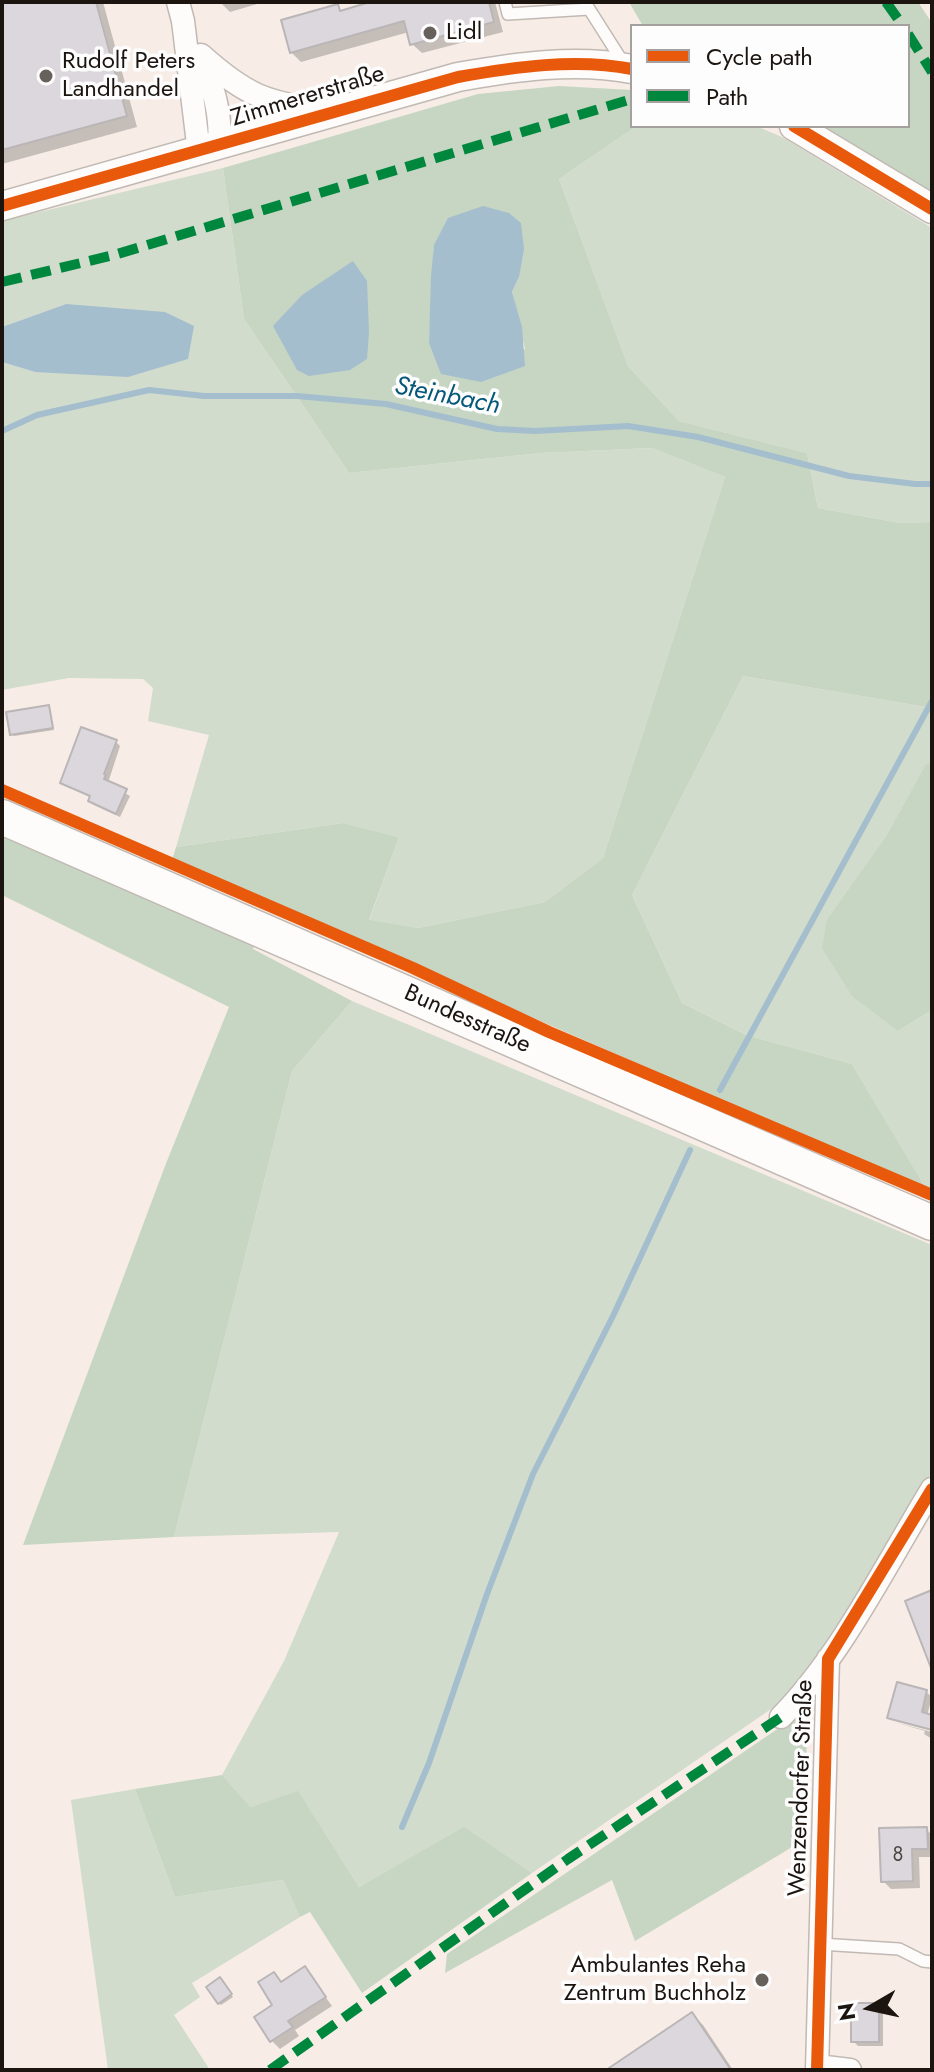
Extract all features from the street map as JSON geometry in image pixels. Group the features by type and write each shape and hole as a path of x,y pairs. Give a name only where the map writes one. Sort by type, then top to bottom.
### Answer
{"main road":[{"name":"Bundesstraße","path":"2,817 932,1223"}],"street":[{"path":"180,12 201,55 217,100 221,123 209,149"},
{"path":"180,12 209,149"},
{"path":"201,55 230,81 255,97 290,106 338,112"},
{"name":"Zimmererstraße","path":"2,206 437,82 501,69 589,64 629,68"},
{"path":"797,128 932,209"},
{"name":"Wenzendorfer Straße","path":"817,2068 828,1659 932,1489"},
{"path":"781,1717 805,1693 828,1659"},
{"path":"817,2068 850,2070"}],"lane":[{"path":"505,2 508,14 586,5 629,68"},
{"path":"820,1944 899,1949 932,1962"}],"green space":[{"path":"629,2 918,2 932,23 932,209 797,128 910,128 910,24 642,24"},
{"path":"559,86 630,90 630,128 634,128 559,179 628,366 679,421 807,453 818,508 900,523 932,522 932,708 743,676 632,895 682,1003 746,1035 852,1064 927,1190 172,860 176,847 343,823 399,837 369,920 418,928 545,902 603,858 725,477 652,448 541,453 349,473 244,319 223,168 478,94","holes":["434,245 519,277 512,292 525,349 429,343"]},
{"path":"634,128 761,128 782,137 932,228 932,522 900,523 818,508 807,453 679,421 628,366 559,179"},
{"path":"223,168 244,319 349,473 541,453 652,448 725,477 603,858 545,902 418,928 369,921 399,837 343,823 176,847 209,735 148,721 153,688 143,679 69,678 2,690 2,362 35,372 66,304 2,327 2,221"},
{"path":"743,676 932,708 932,765 926,765 885,838 898,1031 932,1010 932,1192 927,1190 852,1064 746,1035 682,1003 632,895"},
{"path":"926,764 932,765 932,1010 898,1031 852,996 822,948 827,920 885,838"},
{"path":"2,817 260,930 253,949 352,1001 292,1071 174,1537 23,1545 165,1166 229,1007 2,895"},
{"path":"352,1001 932,1245 932,1472 835,1632 793,1694 532,1873 464,1828 359,1887 298,1792 251,1807 222,1775 284,1661 339,1532 174,1537 292,1071"},
{"path":"798,1715 806,1723 808,1828 789,1849 635,1941 612,1880 445,1973 447,1954"},
{"path":"222,1775 251,1807 298,1791 359,1887 464,1827 532,1873 362,1993 310,1912 300,1917 283,1880 175,1897 135,1789"},
{"path":"135,1789 175,1897 283,1880 300,1917 192,1983 200,1997 174,2015 210,2070 108,2070 71,1800"}],"water":[{"path":"483,206 509,213 521,223 524,249 519,277 512,292 522,327 525,366 481,382 441,374 429,343 434,245 448,218"},
{"path":"353,261 367,281 367,359 350,370 309,376 297,370 273,326 302,295"},
{"path":"66,304 165,312 194,326 188,359 128,377 35,372 2,362 2,327"}],"building":[{"path":"2,2 96,2 127,116 2,150"},
{"path":"370,2 489,2 494,22 410,45 404,21 290,53 281,20 338,4 340,11"},
{"path":"49,705 53,728 10,735 6,712"},
{"path":"81,727 117,740 104,774 104,779 127,789 116,814 88,801 90,796 60,783"},
{"path":"932,1590 932,1668 931,1668 905,1601"},
{"path":"897,1682 927,1690 922,1712 932,1715 932,1730 887,1718"},
{"path":"927,1827 928,1849 912,1849 913,1881 881,1882 879,1828"},
{"path":"305,1966 326,1997 288,2021 293,2027 270,2042 254,2017 272,2005 258,1982 274,1972 281,1982"},
{"path":"220,1977 232,1994 218,2004 206,1987"},
{"path":"851,2003 879,2003 879,2042 851,2042"},
{"path":"692,2012 731,2070 606,2070"}],"waterway":[{"name":"Steinbach","path":"2,431 37,415 149,390 204,396 297,396 386,404 497,429 535,431 628,426 698,437 849,476 932,484"},
{"path":"720,1090 932,701"},
{"path":"402,1827 429,1763 487,1594 533,1474 613,1316 690,1150"}],"marked path":[{"path":"886,2 902,24"},
{"path":"910,37 932,72"},
{"path":"2,282 114,255 630,100"},
{"path":"270,2070 568,1859 781,1717"}],"cycle path":[{"path":"2,206 458,77 567,64 630,69"},
{"path":"797,128 932,209"},
{"path":"2,790 413,968 549,1032 932,1195"},
{"path":"817,2070 828,1659 932,1489"}],"place":[{"name":"Lidl","path":"430,33"},
{"name":"Rudolf Peters Landhandel","path":"46,76"},
{"name":"Ambulantes Reha Zentrum Buchholz","path":"762,1980"}]}
